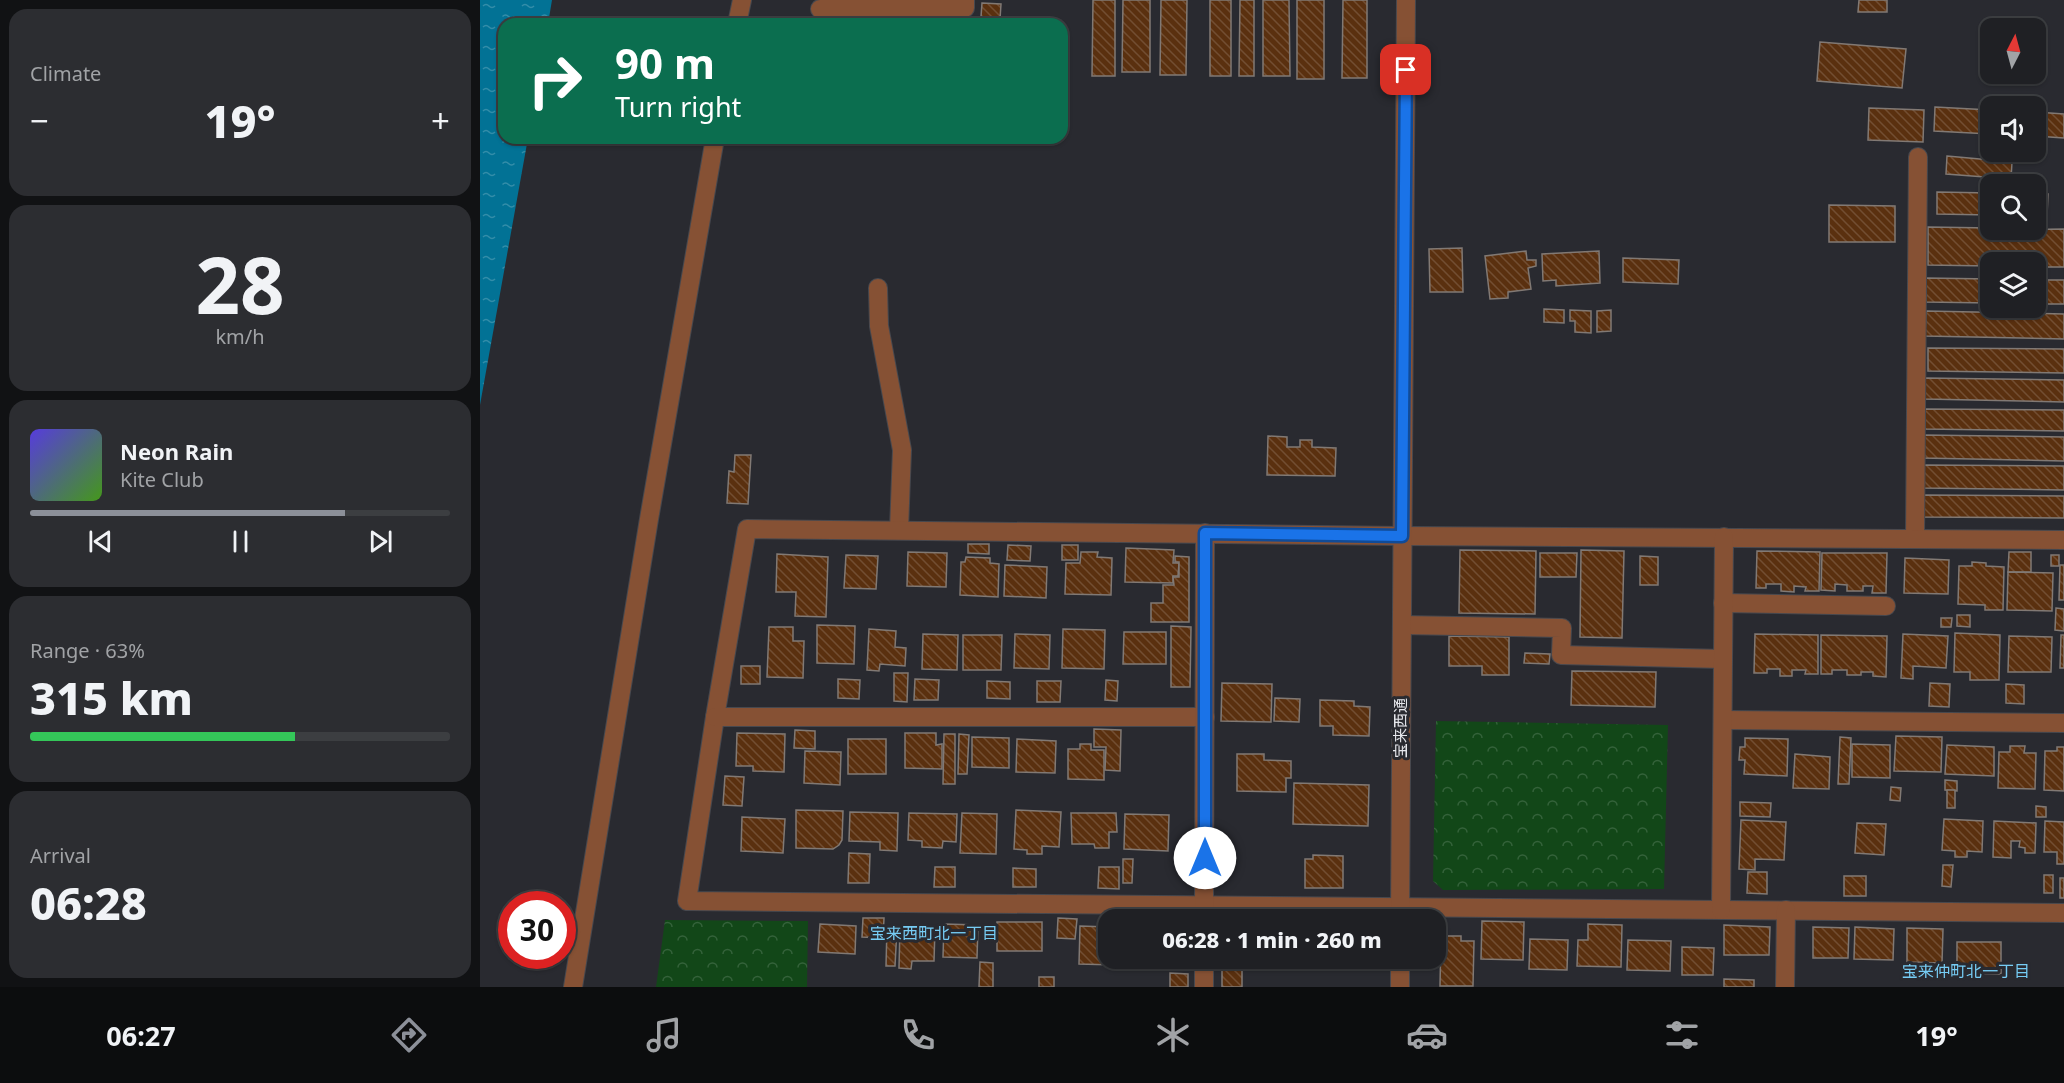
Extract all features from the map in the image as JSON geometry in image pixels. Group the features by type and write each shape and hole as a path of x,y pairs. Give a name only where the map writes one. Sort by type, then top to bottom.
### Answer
{"street":[{"path":"738,18 742,0"},
{"path":"820,9 965,8 965,0"},
{"name":"宝来西通","path":"1400,909 1406,0"},
{"path":"573,987 714,144"},
{"path":"1915,538 1918,157"},
{"path":"878,288 879,326 902,450 899,530"},
{"path":"1098,910 687,900 747,529 2064,540"},
{"path":"1205,533 1205,909"},
{"path":"1721,910 1724,537"},
{"path":"1723,603 1886,606"},
{"path":"1402,625 1562,628 1561,655 1723,659"},
{"path":"715,717 1205,717"},
{"path":"1723,720 2064,723"},
{"path":"1446,913 1721,910 2064,913"},
{"path":"1785,987 1786,910"},
{"path":"1204,969 1204,987"},
{"path":"1400,969 1400,987"}],"green space":[{"path":"1436,721 1668,725 1664,889 1443,890 1433,881"},
{"path":"665,920 808,921 807,987 656,987"}],"water":[{"path":"480,0 552,0 549,18 498,18 498,144 527,144 480,405"}],"building":[{"path":"1093,0 1115,0 1115,76 1092,76"},
{"path":"1123,0 1150,0 1150,72 1122,72"},
{"path":"1161,0 1187,0 1186,75 1160,75"},
{"path":"1210,0 1231,0 1231,76 1210,76"},
{"path":"1240,0 1254,0 1254,76 1239,76"},
{"path":"1263,0 1289,0 1290,76 1263,76"},
{"path":"1297,0 1324,0 1324,79 1297,79"},
{"path":"1343,0 1367,0 1367,78 1342,78"},
{"path":"1859,0 1887,0 1887,12 1858,12"},
{"path":"982,3 1001,4 1000,18 981,17"},
{"path":"1820,42 1906,49 1902,88 1817,81"},
{"path":"1935,107 1980,109 1980,133 1934,131"},
{"path":"1869,108 1924,110 1923,142 1868,140"},
{"path":"2046,113 2064,114 2064,138 2046,137"},
{"path":"1947,156 1980,159 1980,162 2012,162 2011,174 1980,174 1980,177 1946,174"},
{"path":"1937,192 1980,193 1980,215 1937,214"},
{"path":"2046,194 2048,194 2047,216"},
{"path":"1829,205 1895,206 1895,242 1829,242"},
{"path":"1928,227 1980,228 1980,240 2046,240 2046,229 2064,229 2064,267 2046,267 2046,252 1980,252 1980,266 1928,265"},
{"path":"1462,248 1463,292 1430,292 1429,249"},
{"path":"1526,251 1527,260 1536,260 1536,266 1528,268 1531,289 1508,292 1508,298 1490,299 1485,256"},
{"path":"1599,251 1600,283 1556,286 1556,280 1543,281 1542,254"},
{"path":"1623,258 1679,260 1678,284 1623,282"},
{"path":"1926,278 1980,279 1980,303 1926,302"},
{"path":"2046,280 2064,280 2064,304 2046,304"},
{"path":"1544,309 1564,310 1564,323 1544,322"},
{"path":"1570,310 1591,311 1591,333 1575,332 1575,321 1570,321"},
{"path":"1611,310 1611,331 1597,332 1597,311"},
{"path":"1926,311 1980,312 1980,318 2046,318 2046,314 2064,314 2064,339 1925,336"},
{"path":"1928,348 2064,349 2064,373 1928,371"},
{"path":"1925,378 2064,380 2064,402 1925,399"},
{"path":"1925,409 2064,410 2064,431 1925,429"},
{"path":"1923,435 2064,437 2064,461 1922,458"},
{"path":"1268,436 1287,437 1287,447 1300,447 1300,440 1312,440 1312,447 1336,448 1335,476 1267,475"},
{"path":"735,455 751,455 748,504 727,503 729,471 734,472"},
{"path":"1923,465 2064,466 2064,490 1923,488"},
{"path":"1924,495 2064,496 2064,518 1924,517"},
{"path":"968,544 989,544 989,554 968,553"},
{"path":"1008,545 1031,546 1030,561 1007,560"},
{"path":"1062,545 1078,545 1078,560 1062,560"},
{"path":"1126,548 1174,550 1173,563 1179,563 1178,576 1173,576 1173,583 1125,582"},
{"path":"1460,550 1536,551 1535,614 1459,613"},
{"path":"1581,550 1624,551 1622,638 1580,637"},
{"path":"1757,551 1820,552 1819,591 1805,591 1806,587 1794,586 1794,592 1781,591 1781,584 1766,584 1766,588 1756,588"},
{"path":"908,552 947,553 946,587 907,586"},
{"path":"1081,552 1098,552 1097,557 1112,558 1111,595 1065,594 1066,563 1080,563"},
{"path":"2009,552 2031,552 2031,572 2008,572"},
{"path":"1540,553 1577,553 1576,577 1540,577"},
{"path":"1822,553 1887,553 1886,593 1872,593 1873,586 1863,586 1863,591 1847,591 1847,585 1835,584 1835,591 1821,590"},
{"path":"777,554 828,557 826,617 795,616 796,592 776,592"},
{"path":"846,555 878,556 876,589 844,588"},
{"path":"2051,555 2059,555 2059,566 2051,566"},
{"path":"1175,556 1189,557 1189,622 1151,622 1151,603 1163,603 1163,585 1174,585 1173,577 1179,577 1179,562 1175,562"},
{"path":"1640,556 1658,557 1658,585 1640,585"},
{"path":"966,557 990,558 990,563 999,564 998,597 960,595 961,562 965,562"},
{"path":"1905,558 1949,560 1948,594 1904,593"},
{"path":"1972,562 2004,567 2003,610 1985,610 1985,605 1958,604 1959,566 1972,566"},
{"path":"1005,565 1047,567 1046,598 1004,596"},
{"path":"2060,565 2064,565 2064,600 2059,600"},
{"path":"2008,572 2053,573 2052,611 2007,610"},
{"path":"2056,608 2064,609 2064,631 2055,630"},
{"path":"1957,615 1970,615 1970,627 1957,626"},
{"path":"1941,618 1952,618 1951,627 1941,627"},
{"path":"817,625 855,626 854,664 817,663"},
{"path":"1171,626 1191,627 1190,687 1171,687"},
{"path":"769,627 793,627 793,641 804,641 803,678 767,677"},
{"path":"869,629 896,631 895,647 906,648 905,666 880,664 879,671 867,670"},
{"path":"1063,629 1105,630 1104,669 1062,668"},
{"path":"1124,632 1166,632 1166,664 1123,664"},
{"path":"1955,633 2000,635 1999,680 1970,680 1970,672 1954,672"},
{"path":"923,634 958,635 957,670 922,669"},
{"path":"1015,634 1050,635 1049,669 1014,668"},
{"path":"1755,634 1818,635 1818,674 1805,674 1806,670 1792,670 1792,676 1780,676 1780,669 1767,669 1767,673 1754,673"},
{"path":"1903,634 1948,636 1946,668 1913,666 1913,679 1901,678"},
{"path":"963,635 1002,635 1001,670 963,670"},
{"path":"1821,635 1887,636 1886,677 1873,676 1873,672 1847,675 1847,670 1832,670 1832,674 1821,674"},
{"path":"2061,635 2064,635 2064,668 2060,668"},
{"path":"1449,636 1509,637 1509,675 1482,675 1482,666 1449,666"},
{"path":"2009,636 2052,637 2051,672 2008,672"},
{"path":"1525,653 1550,654 1549,664 1524,663"},
{"path":"741,666 760,666 760,684 741,684"},
{"path":"1572,671 1656,672 1655,707 1571,705"},
{"path":"894,673 908,673 907,702 894,701"},
{"path":"838,679 860,680 859,699 838,698"},
{"path":"915,679 939,680 938,700 914,700"},
{"path":"1106,680 1118,681 1117,701 1105,700"},
{"path":"987,681 1010,682 1010,699 987,698"},
{"path":"1037,681 1061,681 1060,702 1037,702"},
{"path":"1222,683 1272,684 1271,722 1221,721"},
{"path":"1930,683 1950,684 1949,707 1929,706"},
{"path":"2006,684 2024,685 2024,704 2006,703"},
{"path":"1275,698 1300,699 1299,722 1274,721"},
{"path":"1320,700 1354,701 1354,706 1370,707 1369,736 1333,735 1333,726 1320,726"},
{"path":"1094,729 1121,730 1120,771 1105,770 1106,747 1094,747"},
{"path":"795,730 815,731 815,749 794,748"},
{"path":"737,733 785,734 784,772 753,771 753,766 736,766"},
{"path":"905,733 936,733 936,745 942,744 942,769 905,768"},
{"path":"944,734 955,734 955,784 943,784"},
{"path":"959,734 969,735 967,774 958,774"},
{"path":"1896,736 1942,737 1941,772 1894,771"},
{"path":"972,737 1009,738 1009,768 972,767"},
{"path":"1840,737 1851,738 1849,784 1838,784"},
{"path":"1745,738 1788,739 1787,776 1744,774 1745,760 1739,760 1740,747 1745,747"},
{"path":"848,739 886,739 886,774 848,774"},
{"path":"1017,739 1056,741 1055,773 1016,772"},
{"path":"1080,744 1091,744 1091,750 1104,750 1104,780 1068,779 1068,749 1080,749"},
{"path":"1852,744 1890,745 1890,778 1852,777"},
{"path":"1947,745 1994,747 1994,776 1945,774"},
{"path":"2010,746 2025,746 2024,753 2036,753 2035,789 1998,788 1999,752 2010,752"},
{"path":"2057,747 2064,747 2064,791 2044,790 2045,751 2057,751"},
{"path":"805,751 841,752 840,785 804,783"},
{"path":"1237,754 1264,754 1264,760 1291,761 1291,778 1286,778 1286,792 1237,791"},
{"path":"1795,754 1830,757 1829,789 1793,788"},
{"path":"725,776 744,777 742,806 723,805"},
{"path":"1945,780 1957,781 1957,791 1945,790"},
{"path":"1294,783 1369,785 1368,826 1293,824"},
{"path":"1891,787 1901,788 1900,801 1890,800"},
{"path":"1947,790 1955,790 1955,808 1947,808"},
{"path":"1740,802 1771,803 1770,817 1740,816"},
{"path":"2036,806 2046,807 2046,817 2036,817"},
{"path":"796,810 843,811 842,840 839,845 833,849 796,848"},
{"path":"1016,810 1061,812 1059,847 1042,846 1042,854 1027,854 1027,850 1014,849"},
{"path":"850,812 898,813 897,851 880,850 880,842 849,841"},
{"path":"909,813 957,814 956,842 943,841 942,848 922,847 922,841 908,840"},
{"path":"962,813 997,814 996,854 960,853"},
{"path":"1071,813 1116,813 1117,832 1109,832 1109,848 1095,848 1094,844 1072,844"},
{"path":"1125,814 1169,815 1168,851 1124,849"},
{"path":"742,817 785,819 783,853 741,851"},
{"path":"1944,819 1983,821 1982,852 1967,851 1967,857 1955,857 1955,851 1942,850"},
{"path":"1741,820 1786,822 1784,860 1755,859 1755,870 1739,869"},
{"path":"1994,821 2036,823 2035,853 2025,853 2025,848 2019,847 2020,841 2011,841 2011,858 1993,857"},
{"path":"2045,821 2064,822 2064,864 2057,864 2057,852 2044,852"},
{"path":"1857,823 1886,824 1884,855 1855,853"},
{"path":"849,853 870,854 869,883 848,883"},
{"path":"1313,855 1343,856 1343,888 1305,888 1305,859 1313,859"},
{"path":"1123,859 1133,859 1132,883 1123,883"},
{"path":"1943,865 1953,865 1951,887 1942,886"},
{"path":"935,867 955,867 955,887 934,887"},
{"path":"1099,867 1119,867 1119,889 1098,888"},
{"path":"1013,868 1036,869 1036,887 1013,887"},
{"path":"1748,872 1767,872 1767,894 1747,893"},
{"path":"2044,875 2053,875 2053,893 2044,893"},
{"path":"1844,876 1866,876 1866,896 1844,896"},
{"path":"2060,878 2064,878 2064,898 2060,898"},
{"path":"863,918 884,918 883,938 862,937"},
{"path":"1058,918 1077,919 1075,939 1057,938"},
{"path":"1482,921 1524,922 1523,960 1481,959"},
{"path":"997,922 1042,922 1042,951 997,951"},
{"path":"820,924 856,926 855,954 818,952"},
{"path":"944,924 978,925 977,958 943,957"},
{"path":"1588,924 1622,925 1621,967 1577,966 1578,940 1588,940"},
{"path":"1724,925 1770,927 1769,955 1724,955"},
{"path":"1080,926 1098,927 1098,965 1079,964"},
{"path":"887,927 897,928 895,966 886,966"},
{"path":"900,927 935,928 934,961 912,961 911,969 899,968"},
{"path":"1813,927 1849,928 1848,958 1813,958"},
{"path":"1855,927 1894,929 1893,960 1854,959"},
{"path":"1907,928 1943,929 1942,963 1907,962"},
{"path":"1446,936 1461,936 1461,941 1474,941 1473,986 1440,986 1440,969 1446,969"},
{"path":"1530,939 1568,940 1567,970 1529,969"},
{"path":"1628,940 1671,941 1670,971 1627,970"},
{"path":"1957,942 2001,942 2001,974 1957,973"},
{"path":"1682,947 1714,948 1713,975 1682,975"},
{"path":"980,962 993,963 993,987 979,987"},
{"path":"1222,969 1242,970 1242,987 1222,987"},
{"path":"1170,973 1188,974 1188,987 1170,987"},
{"path":"1039,977 1054,977 1054,987 1039,987"},
{"path":"1724,979 1754,980 1754,987 1724,987"}],"district":[{"name":"宝来西町北一丁目","path":"934,933"},
{"name":"宝来仲町北一丁目","path":"1966,971"}],"route":[{"path":"1205,858 1205,533 1402,536 1406,70"}]}
